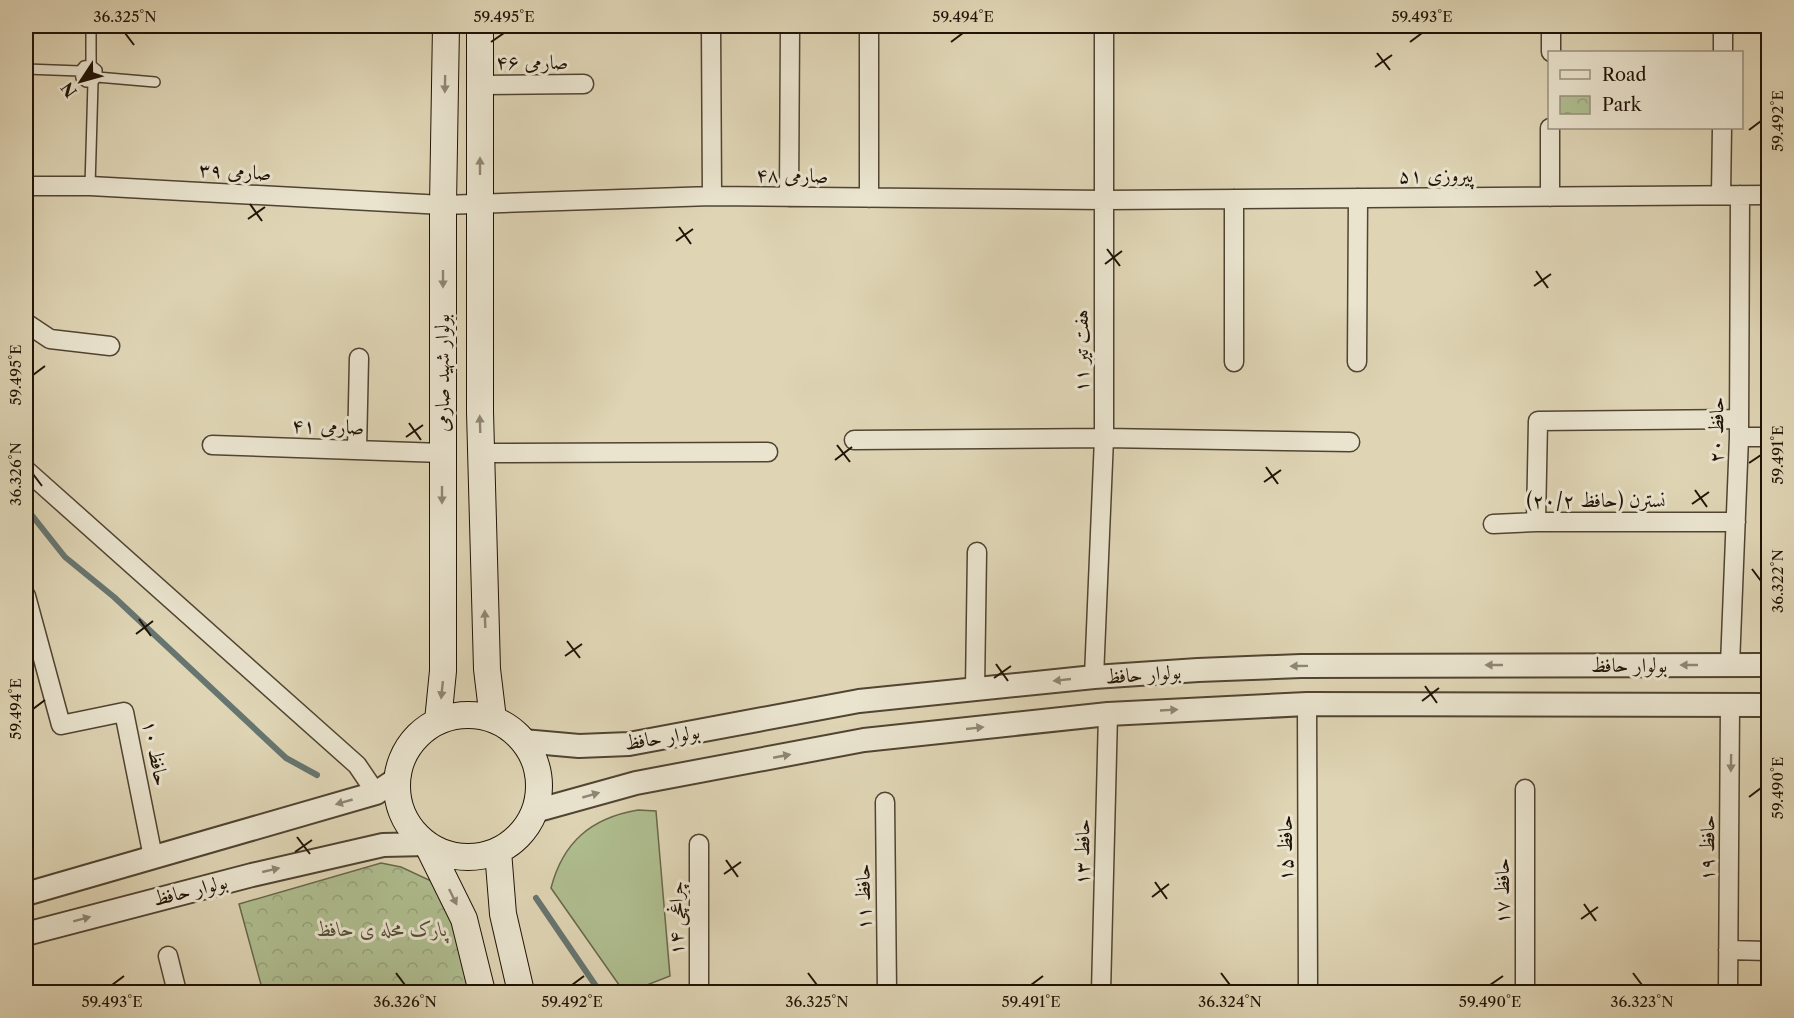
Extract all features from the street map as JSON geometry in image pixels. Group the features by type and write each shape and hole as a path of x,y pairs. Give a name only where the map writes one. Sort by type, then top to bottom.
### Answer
{"main road":[{"name":"بولوار شهید صارمی","path":"438,721 443,670 443,205 446,26"},
{"name":"بولوار شهید صارمی","path":"480,26 481,453 487,669 493,719"},
{"path":"475,715 493,719 509,728 523,741 533,757 538,774 539,793 535,811 526,827 514,841 498,851 480,856 462,857 444,853 427,844 414,831 404,816 398,798 387,786 410,745 423,731 438,721 456,716 475,715"},
{"path":"427,844 464,919 482,993"},
{"path":"498,851 503,914 521,993"}],"street":[{"path":"711,26 712,196"},
{"path":"869,26 869,198"},
{"name":"هفت تیر ۱۱","path":"1094,677 1104,438 1104,26"},
{"path":"1551,26 1551,51"},
{"path":"1723,26 1723,51"},
{"path":"789,197 790,29"},
{"name":"صارمی ۴۶","path":"480,85 584,84"},
{"path":"1550,129 1550,197"},
{"path":"1721,195 1722,129"},
{"name":"صارمی ۳۹","path":"26,186 90,186 443,205 480,205"},
{"name":"حافظ ۲۰","path":"1730,665 1739,437 1740,195"},
{"name":"پیروزی ۵۱","path":"1104,200 1768,195"},
{"name":"صارمی ۴۸","path":"480,205 712,196 1104,200"},
{"path":"1358,198 1358,362"},
{"path":"1234,199 1234,363"},
{"path":"26,323 50,339 110,346"},
{"path":"357,450 359,358"},
{"path":"1536,522 1538,421 1739,419"},
{"path":"1739,437 1768,437"},
{"path":"854,440 1104,438 1350,441"},
{"name":"صارمی ۴۱","path":"213,445 442,453"},
{"path":"481,453 768,452"},
{"path":"26,470 357,765 387,786"},
{"name":"نسترن (حافظ ۲۰/۲)","path":"1493,524 1736,522"},
{"path":"975,689 977,552"},
{"name":"حافظ ۱۰","path":"26,596 61,726 124,712 153,857"},
{"name":"بولوار حافظ","path":"523,741 579,746 629,744 859,701 1094,677 1198,670 1301,666 1768,665"},
{"name":"بولوار حافظ","path":"535,811 636,783 864,740 1108,714 1307,704 1768,705"},
{"name":"حافظ ۱۵","path":"1307,704 1308,993"},
{"name":"حافظ ۱۹","path":"1728,993 1730,705"},
{"name":"حافط ۱۳","path":"1101,993 1108,714"},
{"name":"بولوار حافظ","path":"26,894 387,786"},
{"name":"حافظ ۱۷","path":"1525,789 1525,993"},
{"name":"حافظ ۱۱","path":"885,802 887,993"},
{"name":"بولوار حافظ","path":"26,934 252,875 383,845 427,844"},
{"name":"چراغچی ۱۴","path":"699,844 699,993"},
{"path":"1728,950 1768,951"},
{"path":"168,956 177,993"}],"lane":[{"path":"91,26 91,65"},
{"path":"90,186 95,79 97,70 91,65 84,66 80,71 81,78 86,82 95,79 155,82"},
{"path":"26,69 80,71"}],"green space":[{"path":"638,810 656,811 670,976 624,992 551,888 563,858 581,835 606,819"},
{"name":"پارک محله ی حافظ","path":"381,863 401,867 442,886 479,992 263,992 239,904"}],"waterway":[{"path":"26,508 65,557 114,597 286,758 317,775"},
{"path":"536,898 600,992"}]}
